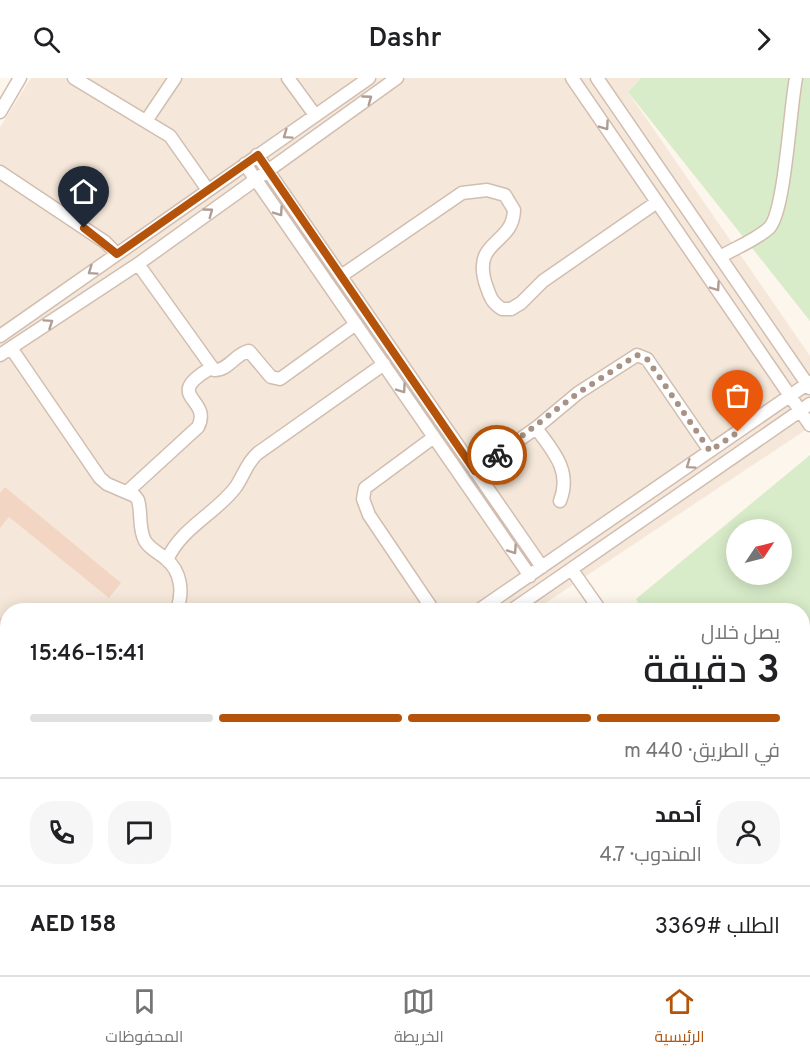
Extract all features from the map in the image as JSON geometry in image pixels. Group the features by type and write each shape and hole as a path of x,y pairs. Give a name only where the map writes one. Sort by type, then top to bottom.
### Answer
{"street":[{"path":"0,112 20,78"},
{"path":"74,78 173,139 208,190"},
{"path":"147,121 175,78"},
{"path":"288,78 315,115"},
{"path":"0,336 369,78"},
{"path":"0,355 138,264 397,78"},
{"path":"572,78 790,396 805,407 810,424"},
{"path":"490,603 809,385 597,78"},
{"path":"720,257 768,229 774,222 781,198 789,111 796,78"},
{"path":"258,155 542,567"},
{"path":"245,164 530,576"},
{"path":"0,172 105,242 117,254"},
{"path":"341,276 462,193 487,190 505,195 514,210 512,225 485,254 483,269 489,297 502,309 511,309 521,303 543,281 657,202"},
{"path":"307,253 312,248 322,249"},
{"path":"138,264 211,368"},
{"path":"127,492 198,427 200,413 188,393 188,385 193,378 211,368 220,370 249,351 271,377 280,379 356,324"},
{"path":"11,348 93,470 107,484 127,492 138,500 142,532 146,543 167,560 180,583 180,603"},
{"path":"475,471 536,428 578,393 630,358 641,355 647,359 715,448 728,452 731,459"},
{"path":"167,560 187,532 234,489 244,469 258,453 384,364"},
{"path":"522,603 805,407"},
{"path":"536,428 562,465 564,487 560,501"},
{"path":"428,603 369,515 363,499 369,484 434,437"},
{"path":"491,518 498,517 503,512"},
{"path":"572,570 595,603"}],"shaded area":[{"path":"31,78 641,78 628,92 810,356 810,427 546,603 0,603 0,127"}],"green space":[{"path":"641,78 810,78 810,321 628,92"},
{"path":"810,455 810,603 638,603 636,599 726,525 726,585 792,585 792,519 733,519"}],"building":[{"path":"5,487 121,583 109,598 9,517 0,528 0,493"}],"way so far":[{"path":"497,455 536,428 578,393 637,355 647,359 710,451 738,432"}],"route":[{"path":"84,228 105,242 117,254 258,155 475,471 497,455"}]}
